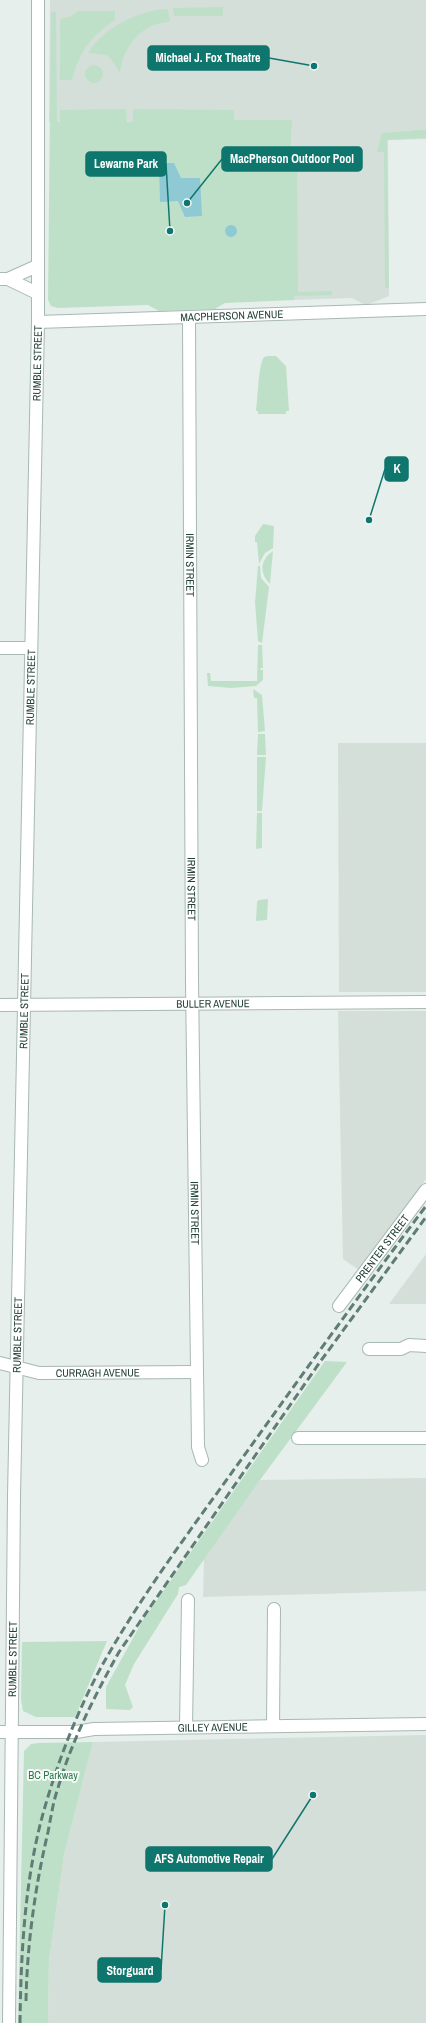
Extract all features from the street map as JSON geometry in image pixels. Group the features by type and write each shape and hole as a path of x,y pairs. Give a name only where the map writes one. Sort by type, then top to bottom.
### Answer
{"street":[{"name":"RUMBLE STREET","path":"9,2023 6,1732 17,1368 38,322 38,0"},
{"path":"4,279 37,266"},
{"path":"4,279 37,293"},
{"name":"MACPHERSON AVENUE","path":"38,322 426,309"},
{"name":"IRMIN STREET","path":"189,317 192,1005 198,1447 202,1460"},
{"path":"0,648 31,648"},
{"name":"BULLER AVENUE","path":"0,1005 192,1005 426,1002"},
{"name":"PRENTER STREET","path":"339,1306 426,1190"},
{"path":"369,1349 400,1349 409,1346 426,1346"},
{"name":"CURRAGH AVENUE","path":"0,1363 39,1373 197,1372"},
{"path":"298,1438 426,1438"},
{"path":"186,1727 188,1600"},
{"path":"273,1726 274,1609"},
{"name":"GILLEY AVENUE","path":"6,1732 76,1732 94,1729 186,1727 426,1724"}],"shaded area":[{"path":"50,0 426,0 426,139 388,140 389,296 369,304 363,304 352,298 294,300 291,120 49,122"},
{"path":"338,743 426,743 426,992 339,992"},
{"path":"338,1011 426,1011 426,1179 359,1270 343,1259"},
{"path":"426,1254 426,1304 389,1304"},
{"path":"426,1478 426,1591 203,1597 204,1558 260,1480"},
{"path":"426,1735 426,2023 48,2023 49,1960 64,1855 93,1742"}],"green space":[{"path":"223,7 223,16 174,16 173,8"},
{"path":"168,9 170,22 160,23 151,27 143,31 136,38 125,54 120,73 113,61 108,56 88,53 103,35 123,22 146,13"},
{"path":"78,11 115,11 115,20 99,32 87,46 78,61 72,80 60,80 60,19 71,16"},
{"path":"51,12 56,12 57,122 60,122 60,110 126,109 127,122 133,121 133,109 234,110 234,120 292,120 291,150 297,150 298,292 332,291 332,295 294,296 294,300 225,303 215,309 159,311 148,305 58,308 51,306 48,300"},
{"path":"90,65 98,65 103,70 101,81 98,83 90,83 85,78 85,70"},
{"path":"426,130 426,138 387,140 389,288 385,288 384,152 377,152 382,133"},
{"path":"276,356 286,366 289,411 286,411 286,414 258,414 258,411 256,411 260,367 264,357"},
{"path":"263,524 274,526 273,548 265,553 259,564 255,536"},
{"path":"273,551 270,584 266,580 262,567 263,562"},
{"path":"258,566 260,566 261,578 269,587 262,643 258,641 255,602"},
{"path":"258,645 262,645 263,668 260,670 263,670 263,680 256,686 231,688 208,686 207,673 210,673 211,681 257,681"},
{"path":"253,689 262,695 265,731 258,732 257,698 254,698"},
{"path":"258,734 265,734 266,755 257,755"},
{"path":"257,757 266,757 262,811 257,811"},
{"path":"257,813 262,813 262,848 256,849"},
{"path":"268,899 267,920 256,921 257,902 259,900"},
{"path":"325,1361 347,1362 260,1480 186,1585 179,1587 178,1594 134,1664 125,1685 133,1707 130,1710 106,1709 106,1687 143,1620"},
{"path":"107,1641 75,1717 36,1717 23,1711 21,1699 22,1642"},
{"name":"BC Parkway","path":"93,1742 64,1855 49,1960 48,2023 18,2023 24,1751 31,1744"}],"water":[{"path":"159,163 174,163 181,178 200,178 202,216 185,217 178,201 160,202"},
{"path":"229,225 233,225 237,231 233,237 229,237 225,233 225,229"}],"railway":[{"path":"20,2023 23,1939 29,1882 34,1854 52,1782 79,1712 95,1678 119,1636 168,1561 378,1270 426,1206"},
{"path":"26,2001 32,1916 53,1804 77,1735 101,1685 119,1652 320,1362 426,1217"}],"place":[{"name":"Michael J. Fox Theatre","path":"314,66"},
{"name":"MacPherson Outdoor Pool","path":"187,203"},
{"name":"Lewarne Park","path":"170,231"},
{"name":"K","path":"369,520"},
{"name":"AFS Automotive Repair","path":"313,1795"},
{"name":"Storguard","path":"165,1905"}]}
